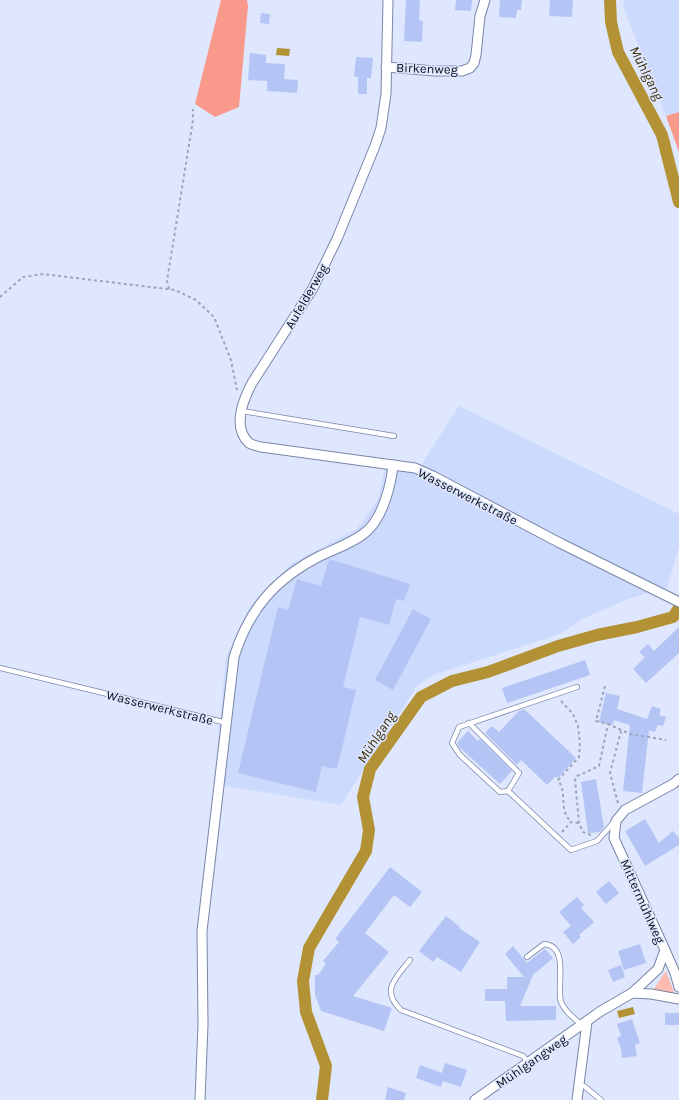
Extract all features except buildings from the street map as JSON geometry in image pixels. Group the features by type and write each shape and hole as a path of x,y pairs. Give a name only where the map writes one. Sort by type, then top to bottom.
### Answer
{"street":[{"name":"Aufelderweg","path":"388,0 386,94 381,128 375,146 337,239 313,288 244,398 240,427 250,444 261,447 393,465"},
{"name":"Birkenweg","path":"386,67 435,71 462,71 470,68 474,63 476,55 480,16 485,0"},
{"name":"Wasserwerkstraße","path":"227,724 234,657 237,646 253,612 276,585 297,569 360,536 368,530 376,521 381,510 386,496 393,465 415,468 433,476 560,543 676,600"},
{"path":"200,1100 203,1025 202,931 227,724"},
{"path":"618,818 625,810 677,784"},
{"name":"Mittermühlweg","path":"584,1023 632,993 658,969 665,950 614,838 618,818"},
{"path":"665,950 679,986"},
{"path":"632,993 651,994 679,1000"},
{"path":"577,1100 584,1023"},
{"name":"Mühlgangweg","path":"475,1100 584,1023"}],"lane":[{"path":"242,411 394,436"},
{"name":"Wasserwerkstraße","path":"0,668 227,724"},
{"path":"508,791 500,792 460,755 452,743 459,727 577,687"},
{"path":"469,723 519,773 508,791"},
{"path":"508,791 571,850 597,841 618,818"},
{"path":"527,957 544,944 549,945 555,950 561,966 561,1001 565,1009 584,1023"},
{"path":"410,960 391,985 390,991 393,1000 401,1010 523,1056 528,1062"},
{"path":"579,1086 584,1086 601,1100"}],"path":[{"path":"169,289 167,281 193,120 193,109"},
{"path":"0,297 23,277 43,274 175,290 196,300 214,317 231,360 242,411"},
{"path":"605,686 596,721 608,724 630,734 666,740"},
{"path":"558,694 562,703 573,714 578,726 580,743 579,757 558,780 562,786 563,809 565,816 571,822 579,823"},
{"path":"602,836 589,835 583,832 579,823 574,780 577,776 598,766 608,724"},
{"path":"618,818 610,774 621,731"},
{"path":"557,837 571,822"}],"shaded area":[{"path":"221,0 247,0 248,6 239,107 215,117 195,104"},
{"path":"624,0 679,0 679,112 666,116 623,6"},
{"path":"277,48 290,49 289,56 276,55"},
{"path":"679,112 679,152 666,116"},
{"path":"459,406 679,514 679,547 667,587 628,599 584,618 560,634 433,675 417,686 341,805 214,784 226,658 250,606 292,563 357,529 378,500 387,459 421,465"},
{"path":"666,971 675,995 653,990"},
{"path":"633,1007 635,1014 619,1018 617,1011"}],"waterway":[{"name":"Mühlgang","path":"610,0 611,22 618,52 662,135 679,202"},
{"name":"Mühlgang","path":"322,1100 326,1066 306,1012 303,981 309,948 366,851 369,830 363,797 370,769 421,697 452,681 488,672 558,646 673,617 679,608"}]}
